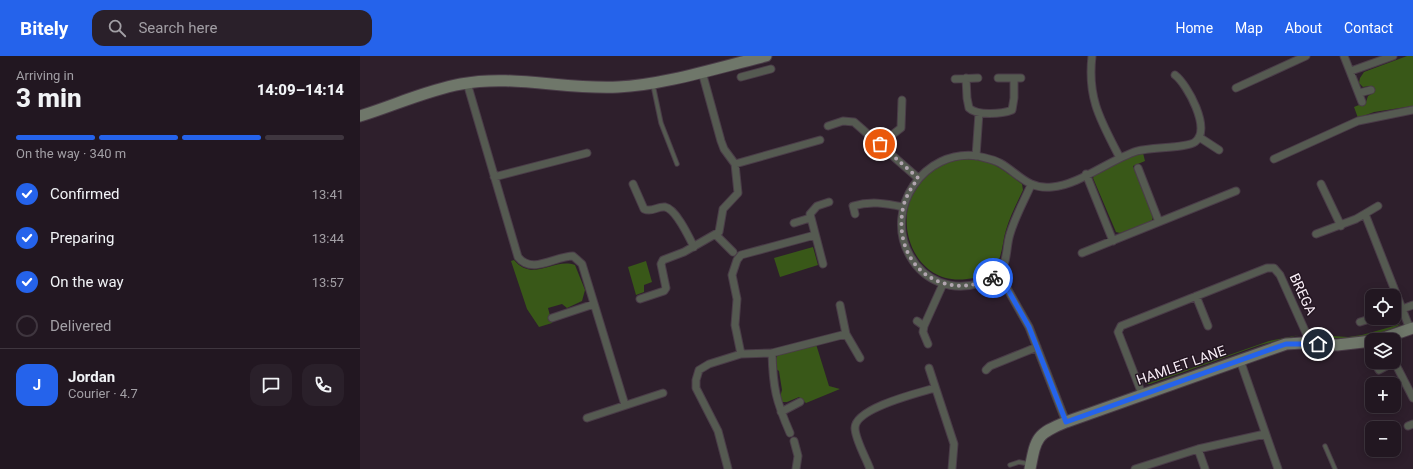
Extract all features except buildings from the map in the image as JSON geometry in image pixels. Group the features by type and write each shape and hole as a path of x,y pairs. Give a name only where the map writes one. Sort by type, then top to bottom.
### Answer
{"street":[{"path":"360,116 439,90 466,83 492,81 596,88 619,87 702,72 766,56"},
{"path":"1092,56 1090,70 1096,111 1120,158"},
{"path":"1236,88 1306,56"},
{"path":"1344,56 1362,102"},
{"path":"1351,71 1393,56"},
{"path":"752,59 756,73"},
{"path":"741,77 771,69"},
{"path":"640,298 664,291 666,288 661,264 663,260 716,235 721,226 723,209 738,193 735,164 724,149 702,72"},
{"path":"1031,185 1010,234 1004,263 999,274 976,284 951,286 929,277 921,271 908,254 902,229 903,207 918,178 943,160 954,157 976,156 999,162 1031,185 1050,188 1059,186 1120,158 1152,148 1189,145 1196,141 1199,137 1200,122 1194,102 1186,85 1175,75"},
{"path":"955,78 978,78"},
{"path":"966,78 969,108 979,113 1012,110 1017,78 998,78"},
{"path":"466,83 514,243 522,262 535,265 569,256 577,258 582,264 625,405"},
{"path":"1358,93 1371,90"},
{"path":"880,144 901,128 902,100"},
{"path":"1274,159 1358,121 1413,110"},
{"path":"976,156 979,113"},
{"path":"828,126 843,121 854,122 918,178"},
{"path":"1199,137 1219,150"},
{"path":"735,164 820,140"},
{"path":"494,177 588,153"},
{"path":"1138,168 1159,222"},
{"path":"1086,174 1113,241"},
{"path":"633,184 644,209 648,211 665,207 669,209 683,224 694,246"},
{"path":"1321,184 1341,226"},
{"path":"1082,253 1236,191"},
{"path":"823,264 810,214 813,209 829,202"},
{"path":"855,214 853,206 862,203 880,203 903,207"},
{"path":"1316,234 1341,226 1378,206"},
{"path":"1365,214 1402,310 1411,328"},
{"path":"794,223 810,218"},
{"path":"716,235 733,252"},
{"path":"741,354 735,325 737,299 732,275 737,260 741,255 815,235"},
{"name":"BREGA","path":"1142,394 1118,332 1118,328 1124,324 1267,268 1274,268 1283,281 1309,343"},
{"path":"999,274 1025,318 1066,422"},
{"path":"928,344 923,332 924,326 943,284"},
{"path":"1196,296 1208,326"},
{"path":"552,318 594,304"},
{"path":"840,305 846,334 860,358"},
{"path":"1402,310 1413,305"},
{"path":"917,320 924,326"},
{"path":"1360,322 1365,320"},
{"name":"HAMLET LANE","path":"1396,333 1411,328"},
{"path":"728,469 718,431 696,388 696,380 699,370 709,364 741,354 772,352 846,334"},
{"name":"HAMLET LANE","path":"1030,466 1036,442 1040,436 1044,432 1066,422 1286,344 1309,343 1337,345 1365,342"},
{"path":"986,370 990,366 1037,347"},
{"path":"772,352 773,384 781,412 790,433"},
{"path":"1240,360 1278,469"},
{"path":"929,368 954,444 952,469"},
{"path":"1398,369 1413,398"},
{"path":"870,469 856,432 856,424 859,418 870,411 935,388"},
{"path":"587,418 663,392"},
{"path":"781,412 800,402"},
{"path":"1135,469 1198,449 1265,434"},
{"path":"794,442 798,456 796,469"},
{"path":"1198,449 1205,469"}],"lane":[{"path":"653,82 661,123 677,164"},
{"path":"1325,446 1335,469"},
{"path":"1010,465 1019,462 1030,466"}],"green space":[{"path":"1407,56 1413,56 1413,106 1374,112 1358,118 1354,107 1366,102 1368,96 1373,93 1370,86 1363,87 1359,83 1364,72"},
{"path":"1143,153 1145,161 1133,166 1153,216 1152,221 1120,233 1116,232 1093,178 1102,168 1108,165"},
{"path":"957,159 985,161 999,167 1022,184 1023,190 1008,225 996,266 984,275 967,279 948,278 931,271 919,259 911,244 907,227 908,208 914,191 925,176 932,170"},
{"path":"813,247 818,265 780,277 774,258"},
{"path":"514,260 521,266 536,270 559,264 567,263 575,265 585,290 582,301 567,308 562,304 548,308 552,323 539,327 527,309 511,261"},
{"path":"646,261 652,282 644,285 644,292 636,295 628,267"},
{"path":"1397,325 1399,325 1382,333 1369,333"},
{"path":"1365,334 1365,337 1329,338 1318,337 1315,335 1348,337"},
{"path":"1299,335 1260,345 1150,384 1146,384 1269,341"},
{"path":"816,344 829,386 840,389 806,403 799,397 787,402 782,402 780,397 782,390 779,371 776,369 776,359 778,354"}],"way so far":[{"path":"880,144 918,178 906,197 902,216 904,242 908,254 914,263 929,277 940,283 951,286 976,284 993,278"}],"route":[{"path":"993,278 999,274 1025,318 1066,422 1286,344 1318,344"}]}
